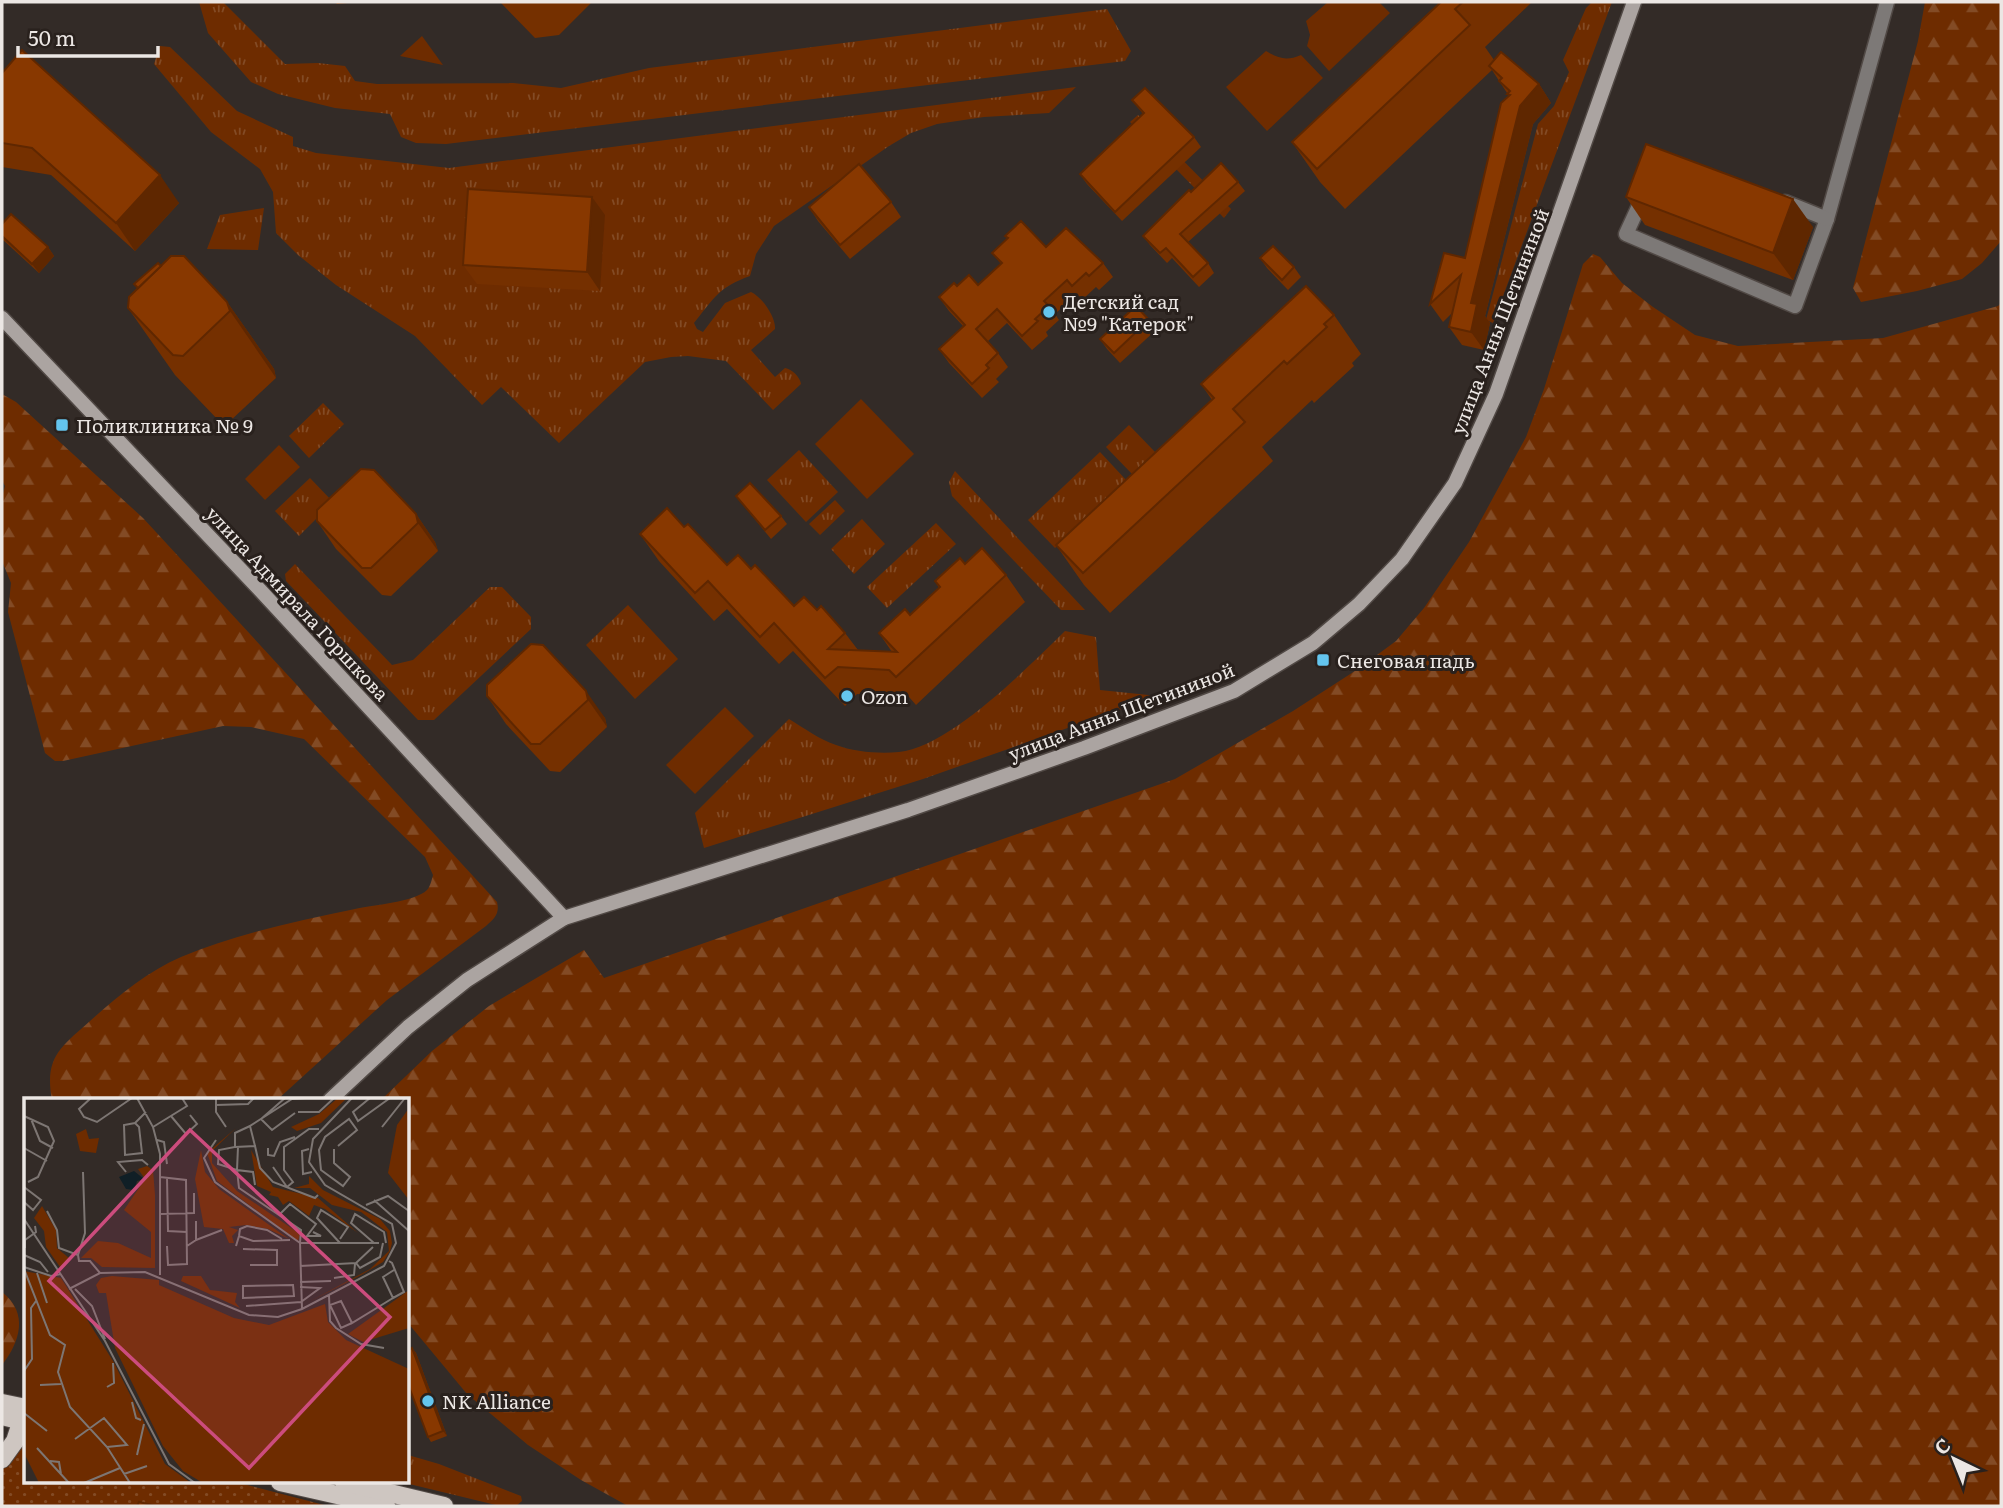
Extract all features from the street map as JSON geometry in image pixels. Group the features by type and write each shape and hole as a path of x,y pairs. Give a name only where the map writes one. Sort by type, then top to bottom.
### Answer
{"main road":[{"name":"улица Анны Щетининой","path":"332,1098 408,1027 467,980 564,918 908,810 1197,706 1234,691 1313,643 1359,604 1402,559 1455,483 1496,394 1634,2"},
{"name":"улица Адмирала Горшкова","path":"2,318 242,571 564,918"},
{"path":"2,1403 24,1416"},
{"path":"2,1416 24,1417"},
{"path":"2,1459 15,1441 24,1419"},
{"path":"289,1484 386,1506"},
{"path":"352,1484 444,1506"}],"street":[{"path":"1651,178 1626,234 1795,306 1827,219 1887,2"},
{"path":"1776,199 1827,219"}],"green space":[{"path":"199,2 223,2 285,64 345,66 355,81 377,84 513,83 561,88 649,68 1107,9 1131,51 1125,61 446,144 416,143 401,137 390,114 335,108 278,94 251,82 208,33"},
{"path":"1328,2 1379,2 1390,13 1329,71 1307,46 1310,35 1306,21"},
{"path":"1592,2 1612,2 1493,323 1486,320 1538,124 1554,106 1569,72 1563,60 1586,8"},
{"path":"1925,2 2001,2 2001,241 1982,263 1962,279 1861,302 1853,288 1918,41"},
{"path":"422,36 443,65 400,56"},
{"path":"160,46 170,47 237,111 293,137 293,146 316,153 449,168 1076,87 1049,113 984,117 937,124 911,133 774,226 756,254 750,276 724,289 694,323 697,329 703,332 725,303 751,292 764,303 771,313 775,329 751,350 775,377 785,368 797,376 801,384 773,410 726,361 688,356 671,357 645,362 559,443 501,387 482,405 415,336 336,285 298,255 276,233 273,192 260,169 211,132 154,64"},
{"path":"1266,51 1283,58 1301,55 1323,78 1267,131 1226,87"},
{"path":"1138,115 1231,209 1224,218 1130,122"},
{"path":"264,208 258,250 207,249 220,215"},
{"path":"1593,254 1600,257 1622,283 1695,335 1738,346 1883,338 2001,303 2001,1506 628,1506 581,1480 528,1445 467,1394 410,1325 410,1098 383,1098 432,1051 489,1006 584,950 604,978 1175,779 1293,711 1358,669 1396,641 1424,608 1469,542 1526,437 1583,264"},
{"path":"2,394 16,402 143,518 497,902 497,913 489,923 387,1000 279,1098 52,1098 50,1073 57,1054 71,1038 122,994 169,963 223,941 421,894 427,890 433,875 425,857 304,739 251,727 223,726 63,761 55,761 45,753 8,612 11,583 2,561 2,497 5,486 2,480"},
{"path":"861,399 914,454 867,499 815,444"},
{"path":"323,403 344,424 309,458 289,436"},
{"path":"1129,425 1155,452 1132,474 1106,447"},
{"path":"279,445 300,467 265,500 245,479"},
{"path":"799,450 838,492 806,522 767,480"},
{"path":"1100,452 1127,481 1055,548 1028,520"},
{"path":"955,471 1085,610 1061,610 952,496 949,482"},
{"path":"310,478 333,502 299,536 275,511"},
{"path":"835,500 845,511 820,535 809,524"},
{"path":"862,519 885,544 854,574 831,549"},
{"path":"936,523 956,544 887,608 867,587"},
{"path":"295,564 392,665 413,660 490,587 502,587 531,617 531,629 434,720 418,720 286,581 285,574"},
{"path":"628,605 678,659 635,699 586,645"},
{"path":"1065,631 1096,637 1100,690 1158,696 923,779 704,848 695,813 789,719 824,740 851,749 892,753 919,747 941,736 988,703"},
{"path":"725,707 754,736 695,794 666,765"},
{"path":"2,1292 16,1309 19,1328 13,1347 2,1365"},
{"path":"24,1446 24,1484 244,1484 328,1506 2,1506 2,1461"},
{"path":"410,1456 521,1496 522,1501 516,1506 500,1506 409,1484"}],"building":[{"path":"1441,2 1463,2 1455,9 1470,25 1317,169 1292,142"},
{"path":"22,50 160,175 116,223 32,148 2,143 2,73"},
{"path":"1501,52 1539,84 1520,106 1471,303 1477,304 1471,332 1449,327 1461,275 1430,304 1444,253 1465,258 1501,103 1510,95 1507,94 1510,91 1499,81 1502,78 1489,66"},
{"path":"1145,88 1194,137 1115,212 1080,174 1144,113 1132,100"},
{"path":"1646,144 1793,199 1773,253 1626,197"},
{"path":"1221,163 1238,182 1180,234 1208,263 1193,277 1166,248 1160,253 1143,236 1189,190 1191,192"},
{"path":"859,164 891,202 840,245 809,207"},
{"path":"468,189 592,197 587,272 463,265"},
{"path":"11,214 48,247 32,264 2,236 2,224"},
{"path":"1021,221 1046,247 1066,228 1103,263 1072,286 1067,280 1044,301 1049,306 1022,336 997,309 976,329 998,353 986,365 989,368 972,384 939,349 965,325 939,297 954,283 957,286 969,275 978,285 1002,263 992,253"},
{"path":"1273,246 1294,267 1282,280 1260,258"},
{"path":"171,256 184,256 227,302 230,311 183,356 173,355 128,308 129,297"},
{"path":"158,263 161,266 138,288 134,284"},
{"path":"1306,286 1334,315 1324,324 1327,327 1287,364 1284,361 1233,409 1245,422 1083,573 1056,545 1214,398 1201,384"},
{"path":"1136,306 1149,320 1114,353 1100,339"},
{"path":"361,469 374,470 416,514 418,523 371,568 362,568 317,521 317,510"},
{"path":"750,483 781,516 765,530 736,496"},
{"path":"667,508 684,527 688,524 727,565 738,555 751,569 755,565 794,606 804,597 817,610 821,606 845,633 828,649 897,652 879,633 905,609 910,615 940,587 935,581 960,558 965,564 982,548 1006,575 896,677 889,670 838,667 825,678 774,623 760,637 708,581 695,593 640,534"},
{"path":"531,644 543,645 586,691 588,700 540,744 531,744 487,696 487,685"},
{"path":"412,1348 443,1431 428,1437 410,1389"},
{"path":"139,1502 156,1506 137,1506"}],"place":[{"name":"Детский сад №9 \"Катерок\"","path":"1049,312"},
{"name":"Поликлиника № 9","path":"62,425"},
{"name":"Снеговая падь","path":"1323,660"},
{"name":"Ozon","path":"847,696"},
{"name":"NK Alliance","path":"428,1401"}]}
